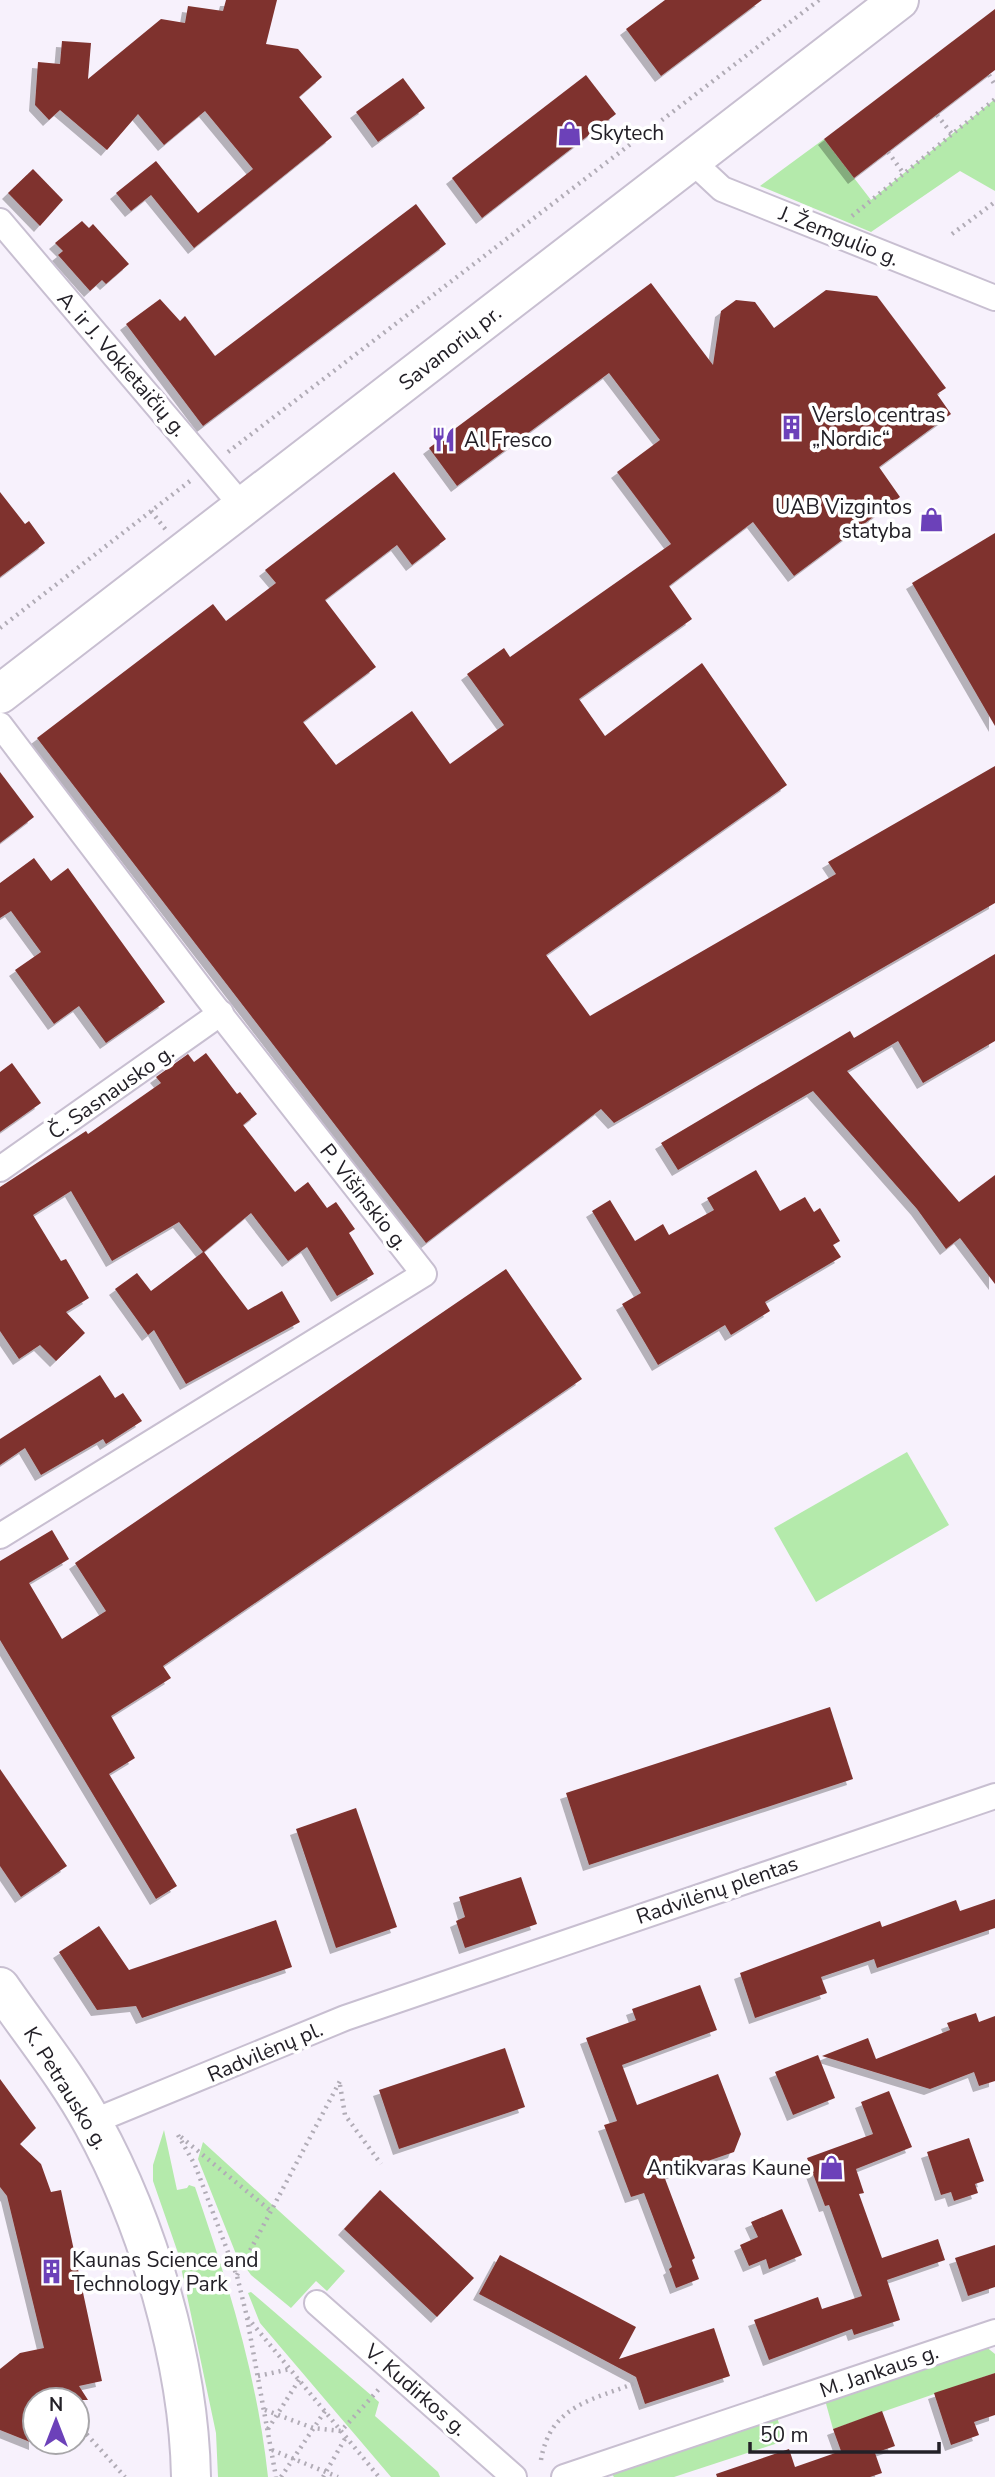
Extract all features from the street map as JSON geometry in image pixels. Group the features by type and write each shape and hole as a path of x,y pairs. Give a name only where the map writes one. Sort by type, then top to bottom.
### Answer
{"main road":[{"name":"Savanorių pr.","path":"0,694 899,0"},
{"name":"K. Petrausko g.","path":"0,1987 92,2122 141,2227 166,2319 186,2411 191,2477"}],"street":[{"name":"J. Žemgulio g.","path":"692,160 722,189 995,298"},
{"name":"A. ir J. Vokietaičių g.","path":"0,221 211,466 243,507"},
{"name":"P. Višinskio g.","path":"0,725 424,1274 0,1536"},
{"name":"Č. Sasnausko g.","path":"0,1170 221,1013"},
{"name":"Radvilėnų plentas","path":"440,1985 995,1796"},
{"name":"Radvilėnų pl.","path":"92,2122 345,2018 440,1985"},
{"name":"V. Kudirkos g.","path":"317,2303 514,2477"},
{"name":"M. Jankaus g.","path":"564,2477 995,2332"}],"path":[{"path":"0,628 819,0"},
{"path":"989,75 995,85"},
{"path":"831,233 995,99"},
{"path":"937,115 952,134"},
{"path":"888,152 904,174"},
{"path":"952,234 995,202"},
{"path":"237,2276 340,2081 339,2095 345,2115 380,2164"},
{"path":"272,2212 178,2135 195,2165 237,2276 271,2450 279,2477"},
{"path":"247,2317 379,2477"},
{"path":"258,2376 289,2369"},
{"path":"341,2431 395,2372"},
{"path":"267,2429 299,2380"},
{"path":"541,2460 545,2440 555,2422 573,2407 638,2382"},
{"path":"264,2410 313,2428 341,2431"},
{"path":"279,2477 325,2411"},
{"path":"324,2475 346,2437"},
{"path":"91,2440 118,2475 125,2477"},
{"path":"271,2450 324,2475 338,2477"}],"green space":[{"path":"995,99 995,191 960,171 871,232 760,186 824,139 871,200"},
{"path":"907,1452 949,1525 816,1602 774,1528"},
{"path":"164,2130 177,2190 189,2185 195,2187 230,2294 257,2402 268,2477 218,2477 216,2433 178,2253 153,2181 153,2165"},
{"path":"203,2142 345,2271 327,2291 316,2281 291,2308 251,2275 236,2254 198,2159"},
{"path":"251,2292 379,2402 375,2416 438,2472 440,2477 391,2477 260,2323 248,2293"},
{"path":"985,2346 995,2354 995,2373 833,2429 825,2400"},
{"path":"777,2417 784,2441 674,2477 614,2477 611,2473"}],"building":[{"path":"226,0 277,0 266,44 298,49 322,77 299,97 332,137 194,248 151,195 131,211 116,193 156,161 198,213 253,169 205,111 164,145 138,114 107,150 60,110 49,120 35,105 38,62 60,64 62,41 91,43 88,79 161,19 185,23 188,6 223,11"},
{"path":"665,0 762,0 661,76 626,29"},
{"path":"995,9 995,70 854,178 824,139"},
{"path":"586,75 616,114 482,218 452,178"},
{"path":"403,78 425,108 378,142 356,112"},
{"path":"33,169 63,200 40,226 8,193"},
{"path":"416,204 446,244 203,426 126,324 160,299 180,321 185,316 215,356"},
{"path":"82,221 89,228 93,224 129,264 106,284 102,280 90,291 58,255 63,251 55,243"},
{"path":"651,283 713,365 721,311 736,300 755,302 774,328 826,290 877,296 946,388 937,394 951,414 879,467 900,497 794,576 753,522 669,586 692,619 579,699 605,736 702,663 787,785 546,955 590,1016 836,874 828,862 995,766 995,903 614,1123 601,1109 426,1243 37,738 213,604 226,621 276,583 265,570 394,472 446,539 412,565 397,545 325,600 376,667 303,722 336,765 412,711 450,764 504,725 467,674 504,648 510,657 671,544 617,472 660,440 609,373 457,486 429,448"},
{"path":"0,492 25,524 29,521 45,543 0,577"},
{"path":"995,533 995,726 912,583"},
{"path":"0,772 34,817 0,843"},
{"path":"34,858 51,881 68,868 165,1002 106,1043 79,1006 54,1024 15,970 41,952 11,911 0,918 0,883"},
{"path":"995,954 995,1041 923,1083 898,1041 847,1071 959,1202 995,1175 995,1284 960,1238 946,1249 917,1209 813,1091 678,1170 661,1143 850,1031 854,1038"},
{"path":"206,1053 237,1094 240,1092 257,1114 243,1125 295,1192 308,1182 327,1208 336,1202 355,1229 349,1233 374,1274 337,1296 307,1247 288,1261 251,1213 204,1252 248,1310 282,1291 300,1322 186,1384 154,1330 148,1335 115,1289 137,1273 151,1291 203,1252 179,1222 112,1261 71,1191 33,1215 61,1261 66,1259 89,1298 66,1312 85,1333 56,1361 40,1345 19,1359 0,1331 0,1187 86,1131 88,1134 161,1083 156,1077 188,1054 194,1062"},
{"path":"12,1063 41,1103 0,1132 0,1072"},
{"path":"756,1170 780,1211 805,1197 814,1212 820,1208 840,1241 833,1245 841,1257 765,1302 770,1311 731,1335 725,1325 658,1365 622,1304 641,1293 592,1211 610,1200 635,1241 663,1224 669,1235 714,1210 707,1198"},
{"path":"506,1269 582,1379 163,1666 171,1678 111,1716 135,1758 109,1774 177,1886 156,1899 0,1640 0,1561 52,1530 69,1559 29,1583 62,1639 106,1611 75,1563"},
{"path":"100,1375 115,1398 123,1393 142,1421 106,1444 103,1439 41,1475 25,1448 0,1465 0,1439"},
{"path":"830,1707 853,1779 589,1865 566,1793"},
{"path":"0,1769 67,1866 21,1897 0,1866"},
{"path":"356,1808 397,1927 336,1948 296,1829"},
{"path":"521,1877 537,1924 465,1948 456,1921 465,1917 459,1897"},
{"path":"995,1899 995,1928 877,1968 874,1959 821,1977 827,1993 755,2018 740,1973 880,1921 882,1927 956,1900 960,1911"},
{"path":"276,1920 292,1967 142,2018 136,2006 97,2010 59,1952 99,1926 129,1970"},
{"path":"700,1985 717,2030 622,2065 637,2105 718,2074 741,2134 734,2152 664,2176 695,2258 692,2260 699,2279 676,2288 669,2269 672,2267 644,2193 631,2197 604,2125 617,2121 586,2038 636,2020 632,2009"},
{"path":"976,2013 979,2022 995,2016 995,2081 979,2086 974,2072 930,2089 822,2056 868,2038 876,2059 950,2030 947,2023"},
{"path":"505,2048 525,2107 399,2149 379,2090"},
{"path":"818,2055 835,2098 793,2115 775,2072"},
{"name":"Kaunas Science and Technology Park","path":"0,2079 36,2128 20,2144 41,2164 51,2192 61,2190 102,2381 79,2386 21,2386 21,2438 0,2430 0,2369 20,2353 44,2348 7,2196 0,2187"},
{"path":"889,2091 912,2147 856,2169 864,2193 859,2194 882,2258 938,2239 945,2260 887,2280 900,2320 854,2335 852,2329 769,2360 754,2320 818,2297 822,2309 862,2296 829,2205 825,2206 807,2158 873,2134 861,2102"},
{"path":"969,2138 984,2181 975,2184 978,2193 954,2201 951,2192 941,2195 927,2152"},
{"path":"380,2190 474,2278 437,2317 344,2229"},
{"path":"782,2209 802,2255 769,2269 766,2259 749,2266 740,2245 758,2237 751,2222"},
{"path":"995,2245 995,2287 968,2296 955,2258"},
{"path":"500,2255 636,2327 619,2359 714,2328 730,2376 645,2404 636,2377 479,2294"},
{"path":"995,2373 995,2415 974,2422 979,2435 951,2445 934,2393"},
{"path":"882,2411 895,2446 875,2453 882,2473 870,2477 717,2477 716,2474 789,2449 795,2467 841,2451 833,2429"}],"place":[{"name":"Skytech","path":"570,133"},
{"name":"Verslo centras „Nordic“","path":"792,427"},
{"name":"Al Fresco","path":"444,440"},
{"name":"UAB Vizgintos statyba","path":"932,519"},
{"name":"Antikvaras Kaune","path":"831,2168"},
{"name":"Kaunas Science and Technology Park","path":"52,2272"}]}
